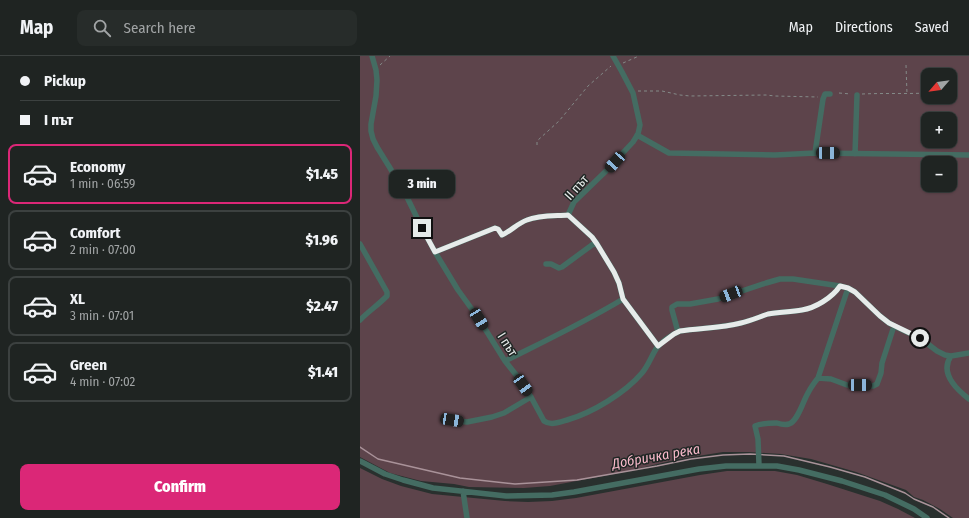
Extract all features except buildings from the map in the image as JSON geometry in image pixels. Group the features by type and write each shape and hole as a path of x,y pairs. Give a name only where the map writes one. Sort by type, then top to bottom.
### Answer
{"street":[{"name":"І път","path":"372,56 376,69 377,80 371,131 376,147 403,189 435,252 458,290 479,319 505,361 518,376 531,396 544,421 548,424 582,415 622,392 643,371 658,346 678,332 725,326 772,314 803,310 827,299 836,292 840,286"},
{"path":"616,61 632,91 636,102 640,125 637,135 670,152 775,155 815,153 969,155"},
{"path":"815,153 823,99 825,94 830,94"},
{"path":"855,154 857,95"},
{"name":"ІІ път","path":"637,135 633,142 606,171 574,202 568,215 596,242 614,272 619,283 623,299 658,346"},
{"path":"435,252 495,228 498,229 502,235 521,223 536,217 568,215"},
{"path":"546,264 551,264 559,268 562,267 596,242"},
{"path":"360,244 388,294 376,307 369,311 360,320"},
{"path":"678,332 672,310 672,307 677,304 690,304 718,299 780,279 793,279 848,288 855,292 880,316 894,326 920,338 945,355 951,356 969,353"},
{"path":"759,465 758,442 755,426 757,424 767,423 789,424 802,409 805,397 818,378 848,288"},
{"path":"505,361 623,299"},
{"path":"818,378 831,379 847,385 873,386 877,384 894,326"},
{"path":"951,356 948,361 947,368 949,377 953,384 969,399"},
{"path":"452,420 467,422 492,417 504,413 531,396"},
{"path":"360,461 385,474 433,488 506,496 552,495 574,492 699,469 726,466 777,466 842,481 885,495 914,509 928,518"},
{"path":"463,491 467,518"}],"path":[{"path":"376,69 390,56"},
{"path":"537,146 537,141 559,121 588,86 616,61 639,56"},
{"path":"906,65 907,94"},
{"path":"632,91 662,91 690,96 766,95 818,97 823,99"},
{"path":"839,93 857,95 921,93"}],"shaded area":[{"path":"360,56 969,56 969,518 953,518 940,509 914,497 906,490 856,472 811,459 781,454 723,452 679,459 619,473 550,486 524,488 469,487 421,481 390,473 360,457"},
{"path":"360,468 382,479 401,486 432,494 528,502 576,498 727,471 775,471 797,475 880,501 915,518 360,518"}],"waterway":[{"name":"Добричка река","path":"360,447 378,459 460,478 515,484 577,480 691,459 723,455 750,454 784,456 865,477 905,493 914,499 933,507 949,518"}],"route":[{"path":"422,228 435,252 495,228 498,229 502,235 521,223 536,217 568,215 592,237 597,244 614,272 619,283 623,299 658,346 680,331 725,326 741,323 777,312 803,310 827,299 836,292 840,286 855,292 889,323 920,338"}]}
